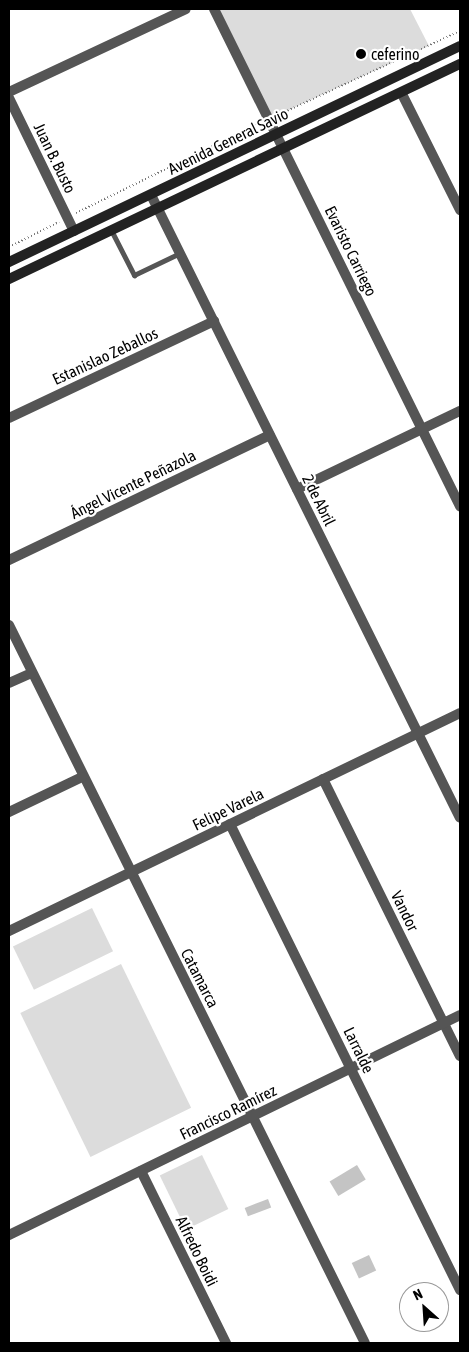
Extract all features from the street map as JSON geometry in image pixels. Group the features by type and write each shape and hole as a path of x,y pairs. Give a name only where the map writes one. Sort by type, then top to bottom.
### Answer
{"main road":[{"name":"Avenida General Savio","path":"9,262 460,46"},
{"name":"Avenida General Savio","path":"9,279 402,94 460,64"}],"street":[{"path":"9,92 186,9"},
{"name":"Evaristo Carriego","path":"214,9 460,506"},
{"path":"402,94 460,210"},
{"name":"Juan B. Busto","path":"9,98 74,231"},
{"name":"2 de Abril","path":"152,195 460,818"},
{"name":"Estanislao Zeballos","path":"9,418 214,321"},
{"path":"297,489 460,411"},
{"name":"Ángel Vicente Peñazola","path":"9,560 270,435"},
{"name":"Catamarca","path":"9,625 82,776 365,1343"},
{"path":"9,683 31,672"},
{"name":"Felipe Varela","path":"9,931 460,713"},
{"path":"9,812 82,776"},
{"name":"Vandor","path":"323,779 460,1056"},
{"name":"Larralde","path":"230,824 460,1290"},
{"name":"Francisco Ramírez","path":"9,1235 460,1015"},
{"name":"Alfredo Boidi","path":"141,1171 226,1343"}],"lane":[{"path":"111,230 134,275 180,252"}],"path":[{"path":"9,247 268,119 460,31"}],"shaded area":[{"path":"214,9 410,9 429,46 269,119"},
{"path":"92,908 113,951 34,990 13,947"},
{"path":"121,964 191,1108 90,1157 20,1013"},
{"path":"202,1155 228,1209 186,1230 160,1176"}],"building":[{"path":"357,1165 366,1180 338,1196 330,1181"},
{"path":"268,1199 271,1207 248,1216 245,1208"},
{"path":"369,1255 376,1270 359,1278 352,1263"}],"place":[{"name":"ceferino","path":"361,54"}]}
